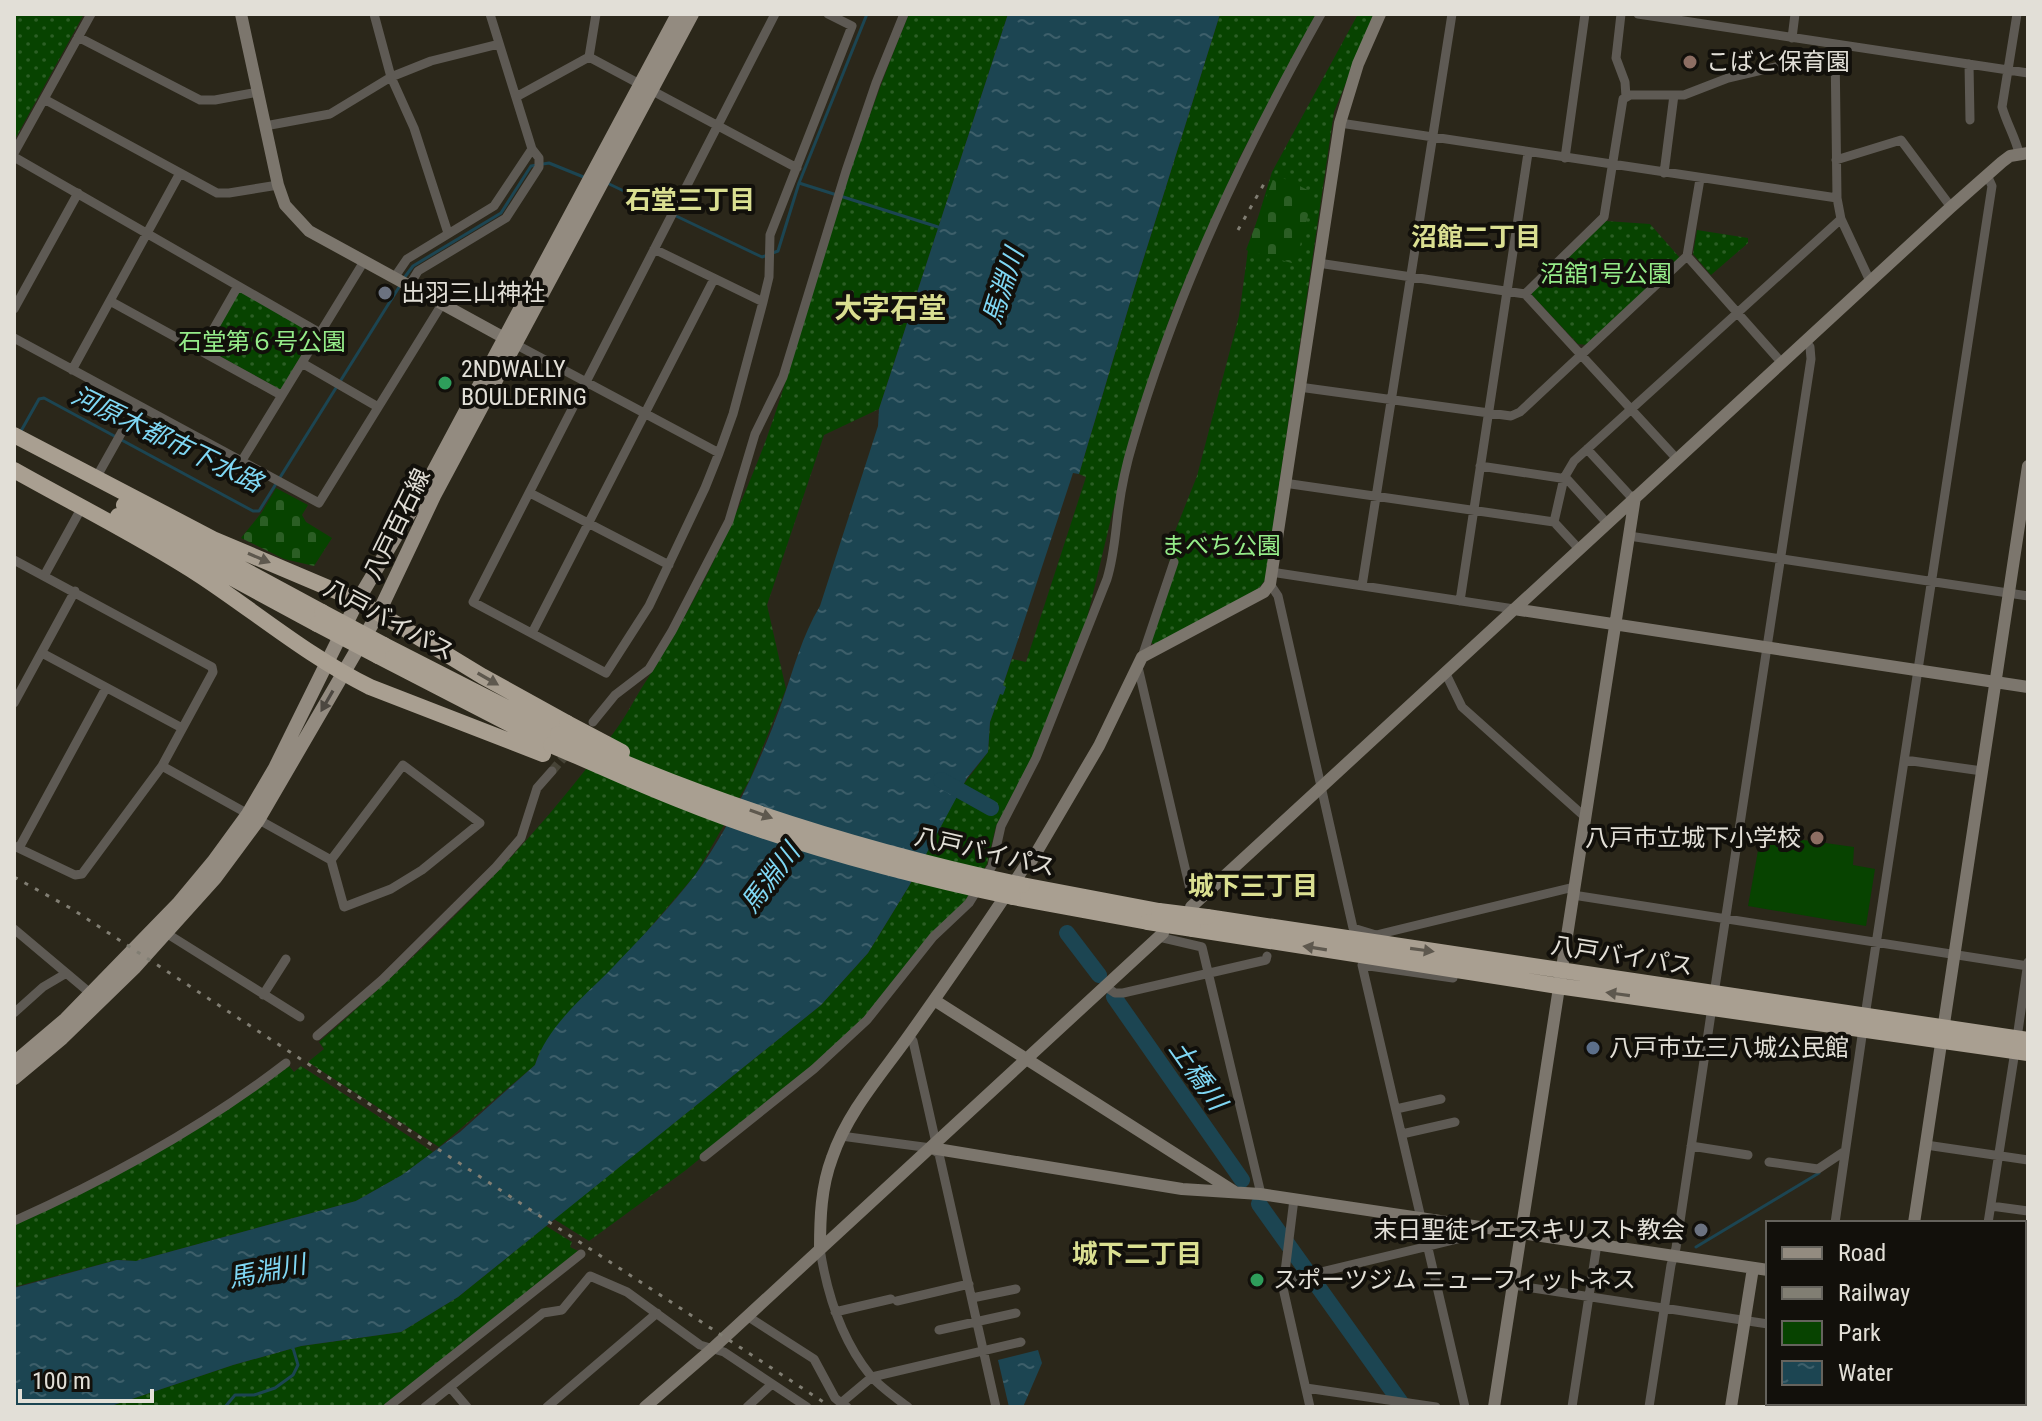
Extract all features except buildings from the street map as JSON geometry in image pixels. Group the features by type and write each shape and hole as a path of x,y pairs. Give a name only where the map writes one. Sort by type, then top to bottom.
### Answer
{"highway":[{"path":"14,435 213,539 358,600 482,676 555,739"},
{"name":"八戸バイパス","path":"14,445 320,618 555,739 844,842 1018,891"},
{"name":"八戸バイパス","path":"14,460 320,618"},
{"path":"14,470 198,574 343,674 370,687 555,739"},
{"name":"八戸バイパス","path":"555,739 619,784 681,801 820,849 933,880 1018,891 1153,917 1193,929 1473,971 1560,978"},
{"name":"八戸バイパス","path":"1153,917 1207,917 1560,978 2022,1046"}],"main road":[{"name":"八戸百石線","path":"14,1078 62,1038 166,933 215,878 343,674 379,612 510,341 646,86 678,14"},
{"name":"八戸百石線","path":"646,86 692,14"},
{"name":"八戸百石線","path":"14,1063 66,1019 178,904 253,817 358,600 510,341"}],"street":[{"path":"91,14 14,155 320,333"},
{"path":"241,14 278,185 285,205 309,231 363,263 719,453"},
{"path":"374,14 391,77 414,128 448,233"},
{"path":"409,286 418,271 506,218 539,167 539,158 532,149 490,14"},
{"path":"589,57 596,14"},
{"path":"775,14 473,602 606,673 649,606 719,453 733,414 769,277 770,235 852,26 828,14"},
{"path":"593,722 615,695 649,669 729,521 755,434 783,377 851,156 904,14"},
{"path":"704,1157 814,1069 867,1020 933,937 969,903 992,866 1001,826 1053,717 1111,565 1122,489 1133,443 1176,311 1247,149 1321,14"},
{"path":"1140,662 1264,592 1271,578 1340,123 1358,64 1380,14"},
{"path":"1362,586 1452,14"},
{"path":"1565,158 1585,14"},
{"path":"1621,14 1616,58 1625,82 1626,97"},
{"path":"1638,14 1792,38 1835,49 2028,73"},
{"path":"1792,38 1795,14"},
{"path":"1140,662 1195,903 1951,207 2002,162 2024,153 2006,122 2002,107 2017,14"},
{"path":"78,37 200,100 258,92"},
{"path":"265,126 330,114 391,77 431,61 499,44"},
{"path":"1525,294 1604,217 1623,99 1630,95 1684,95 1728,78 1835,49"},
{"path":"1835,49 1837,198 1841,219 1870,281"},
{"path":"516,97 589,57"},
{"path":"589,57 797,168"},
{"path":"1969,64 1970,120"},
{"path":"1664,173 1674,95"},
{"path":"44,99 217,193 278,185"},
{"path":"1340,123 1837,198"},
{"path":"1836,160 1901,140 1951,207"},
{"path":"394,278 407,259 494,206 532,149"},
{"path":"1460,601 1528,153"},
{"path":"72,370 180,173"},
{"path":"1835,1221 1992,186 1987,175"},
{"path":"1299,387 1488,415 1511,416 1520,412 1687,256 1700,179"},
{"path":"14,309 78,193"},
{"path":"1554,522 1564,478 1574,461 1841,219"},
{"path":"654,249 763,302"},
{"path":"1687,256 1781,362"},
{"path":"241,462 363,263"},
{"path":"1318,263 1525,294 1676,458"},
{"path":"532,633 714,279"},
{"path":"201,351 238,286"},
{"path":"110,301 281,395"},
{"path":"14,338 319,503 442,304"},
{"path":"1649,1407 1811,359 1810,347 1805,341"},
{"path":"302,363 378,407"},
{"path":"96,478 137,405"},
{"path":"1587,449 1634,498"},
{"path":"1480,466 1564,478 1607,523"},
{"path":"1914,1221 2028,466"},
{"path":"1284,483 1554,522 1579,549"},
{"path":"530,493 669,565"},
{"path":"1494,1407 1634,498"},
{"path":"44,576 82,507"},
{"path":"1629,536 2028,596"},
{"path":"14,560 212,667 213,672 162,766 82,874 75,875 17,847 106,688"},
{"path":"1100,561 1111,565"},
{"path":"908,1407 872,1377 850,1347 835,1312 820,1249 822,1199 831,1159 861,1100 1032,860 1099,746 1140,662 1174,562"},
{"path":"1271,578 1362,586 2028,687"},
{"path":"1271,578 1278,596 1353,928 1376,935 1573,891 1725,919 2028,964 2022,1046 1998,1155 1988,1221"},
{"path":"14,703 18,685 42,653 75,591"},
{"path":"42,653 182,728"},
{"path":"1445,672 1462,707 1585,817"},
{"path":"1905,760 1982,771"},
{"path":"162,766 331,860 344,907 391,889 422,870 480,823 403,765 331,860"},
{"path":"317,1036 441,924 504,858 521,838 537,788 552,771"},
{"path":"15,932 90,993"},
{"path":"166,933 300,1017"},
{"path":"645,1407 934,1146 1161,935 1202,947 1260,1194"},
{"path":"1106,987 1115,993 1123,993 1266,960 1267,956"},
{"path":"263,995 286,959"},
{"path":"1465,1407 1362,965 1466,979 1473,971"},
{"path":"14,1013 43,987 65,974"},
{"path":"934,1000 1236,1192"},
{"path":"909,1036 913,1041 934,1146 939,1154 996,1407"},
{"path":"14,1221 154,1151 250,1092 286,1063"},
{"path":"1396,1109 1441,1099"},
{"path":"1402,1134 1455,1122"},
{"path":"841,1136 934,1146 1182,1189 1260,1194 1766,1270"},
{"path":"1926,1145 2028,1160"},
{"path":"1691,1146 1748,1155"},
{"path":"1769,1162 1818,1169 1845,1151"},
{"path":"1294,1199 1284,1281 1310,1407"},
{"path":"1991,1206 2028,1211"},
{"path":"1284,1281 1462,1238 1468,1225"},
{"path":"1572,1407 1597,1244"},
{"path":"388,1407 581,1254"},
{"path":"1731,1407 1753,1268"},
{"path":"425,1407 543,1313 562,1310 590,1276 627,1292 700,1345 724,1352 807,1407"},
{"path":"835,1312 969,1284"},
{"path":"1513,1285 1766,1324"},
{"path":"972,1298 1016,1289"},
{"path":"547,1407 657,1313"},
{"path":"939,1330 1016,1313"},
{"path":"747,1316 814,1359 835,1398 844,1405 872,1377 1021,1342"},
{"path":"747,1407 772,1384"},
{"path":"450,1387 467,1407"},
{"path":"1306,1388 1436,1407"}],"green space":[{"path":"14,14 84,14 14,141"},
{"path":"909,14 1008,14 879,409 824,435 767,605 786,689 750,779 696,874 636,944 565,1017 535,1065 439,1147 308,1062 324,1049 319,1042 437,934 546,818 616,730 677,629 740,505 766,440 849,174"},
{"path":"1220,14 1316,14 1239,159 1173,309 1113,510 1084,631 1033,757 996,826 987,864 965,901 864,1018 813,1066 686,1170 589,1241 554,1219 821,1005 868,953 909,886 960,789 988,752 990,722 1012,659 1026,662 1086,477 1079,474"},
{"name":"まべち公園","path":"1358,14 1374,14 1334,112 1265,580 1259,588 1155,646 1150,641 1170,564 1168,549 1197,476 1239,316 1248,250 1272,172"},
{"path":"1275,174 1314,193 1295,264 1246,250"},
{"name":"沼舘1号公園","path":"1606,221 1650,224 1680,258 1587,345 1578,344 1532,295 1532,291"},
{"name":"沼舘1号公園","path":"1697,230 1748,238 1748,243 1711,275 1693,254"},
{"name":"石堂第６号公園","path":"239,291 314,333 281,390 207,349"},
{"path":"276,488 308,505 302,515 306,522 332,538 314,566 284,559 241,538"},
{"path":"1761,834 1854,847 1853,865 1875,869 1866,926 1748,906"},
{"path":"289,1066 294,1072 301,1066 433,1152 402,1175 356,1201 136,1261 117,1260 14,1287 14,1225 156,1153 224,1112"},
{"path":"546,1226 572,1242 570,1247 578,1251 457,1350 381,1407 108,1407 301,1346 401,1332 458,1297"}],"water":[{"name":"馬淵川","path":"1008,14 1220,14 1079,474 1073,473 1003,685 1006,687 1003,695 1000,694 990,722 988,752 967,778 909,886 868,953 821,1005 458,1297 401,1332 301,1346 108,1407 14,1407 14,1288 117,1260 136,1261 356,1201 402,1175 460,1132 535,1065 558,1024 676,899 708,857 755,769 803,641 820,606 878,426 879,409"},
{"path":"1038,1350 1042,1363 1023,1407 1009,1407 998,1360"}],"waterway":[{"name":"河原木都市下水路","path":"605,182 762,257 778,251 799,183 867,14"},
{"name":"河原木都市下水路","path":"404,278 413,266 501,213 531,166 549,163 586,178"},
{"name":"河原木都市下水路","path":"799,183 938,227"},
{"name":"河原木都市下水路","path":"21,431 39,399 44,398 253,511 259,511 401,284"},
{"name":"土橋川","path":"941,780 991,808"},
{"name":"土橋川","path":"1067,933 1099,975"},
{"name":"土橋川","path":"1114,997 1242,1180"},
{"path":"1696,1247 1819,1173"},
{"name":"土橋川","path":"1259,1204 1404,1407"},
{"path":"225,1407 235,1395 254,1395 275,1388 293,1375 298,1365 293,1348"}],"tunnel":[{"path":"552,771 570,750"}],"railway":[{"path":"1238,230 1265,182"},
{"path":"14,877 72,909 831,1407"}],"place":[{"name":"こばと保育園","path":"1690,62"},
{"name":"出羽三山神社","path":"385,293"},
{"name":"2NDWALLY BOULDERING","path":"445,383"},
{"name":"八戸市立城下小学校","path":"1817,838"},
{"name":"八戸市立三八城公民館","path":"1593,1048"},
{"name":"末日聖徒イエスキリスト教会","path":"1701,1230"},
{"name":"スポーツジム ニューフィットネス","path":"1257,1280"}],"district":[{"name":"石堂三丁目","path":"690,200"},
{"name":"沼館二丁目","path":"1476,237"},
{"name":"大字石堂","path":"890,308"},
{"name":"城下三丁目","path":"1253,886"},
{"name":"城下二丁目","path":"1137,1254"}]}
